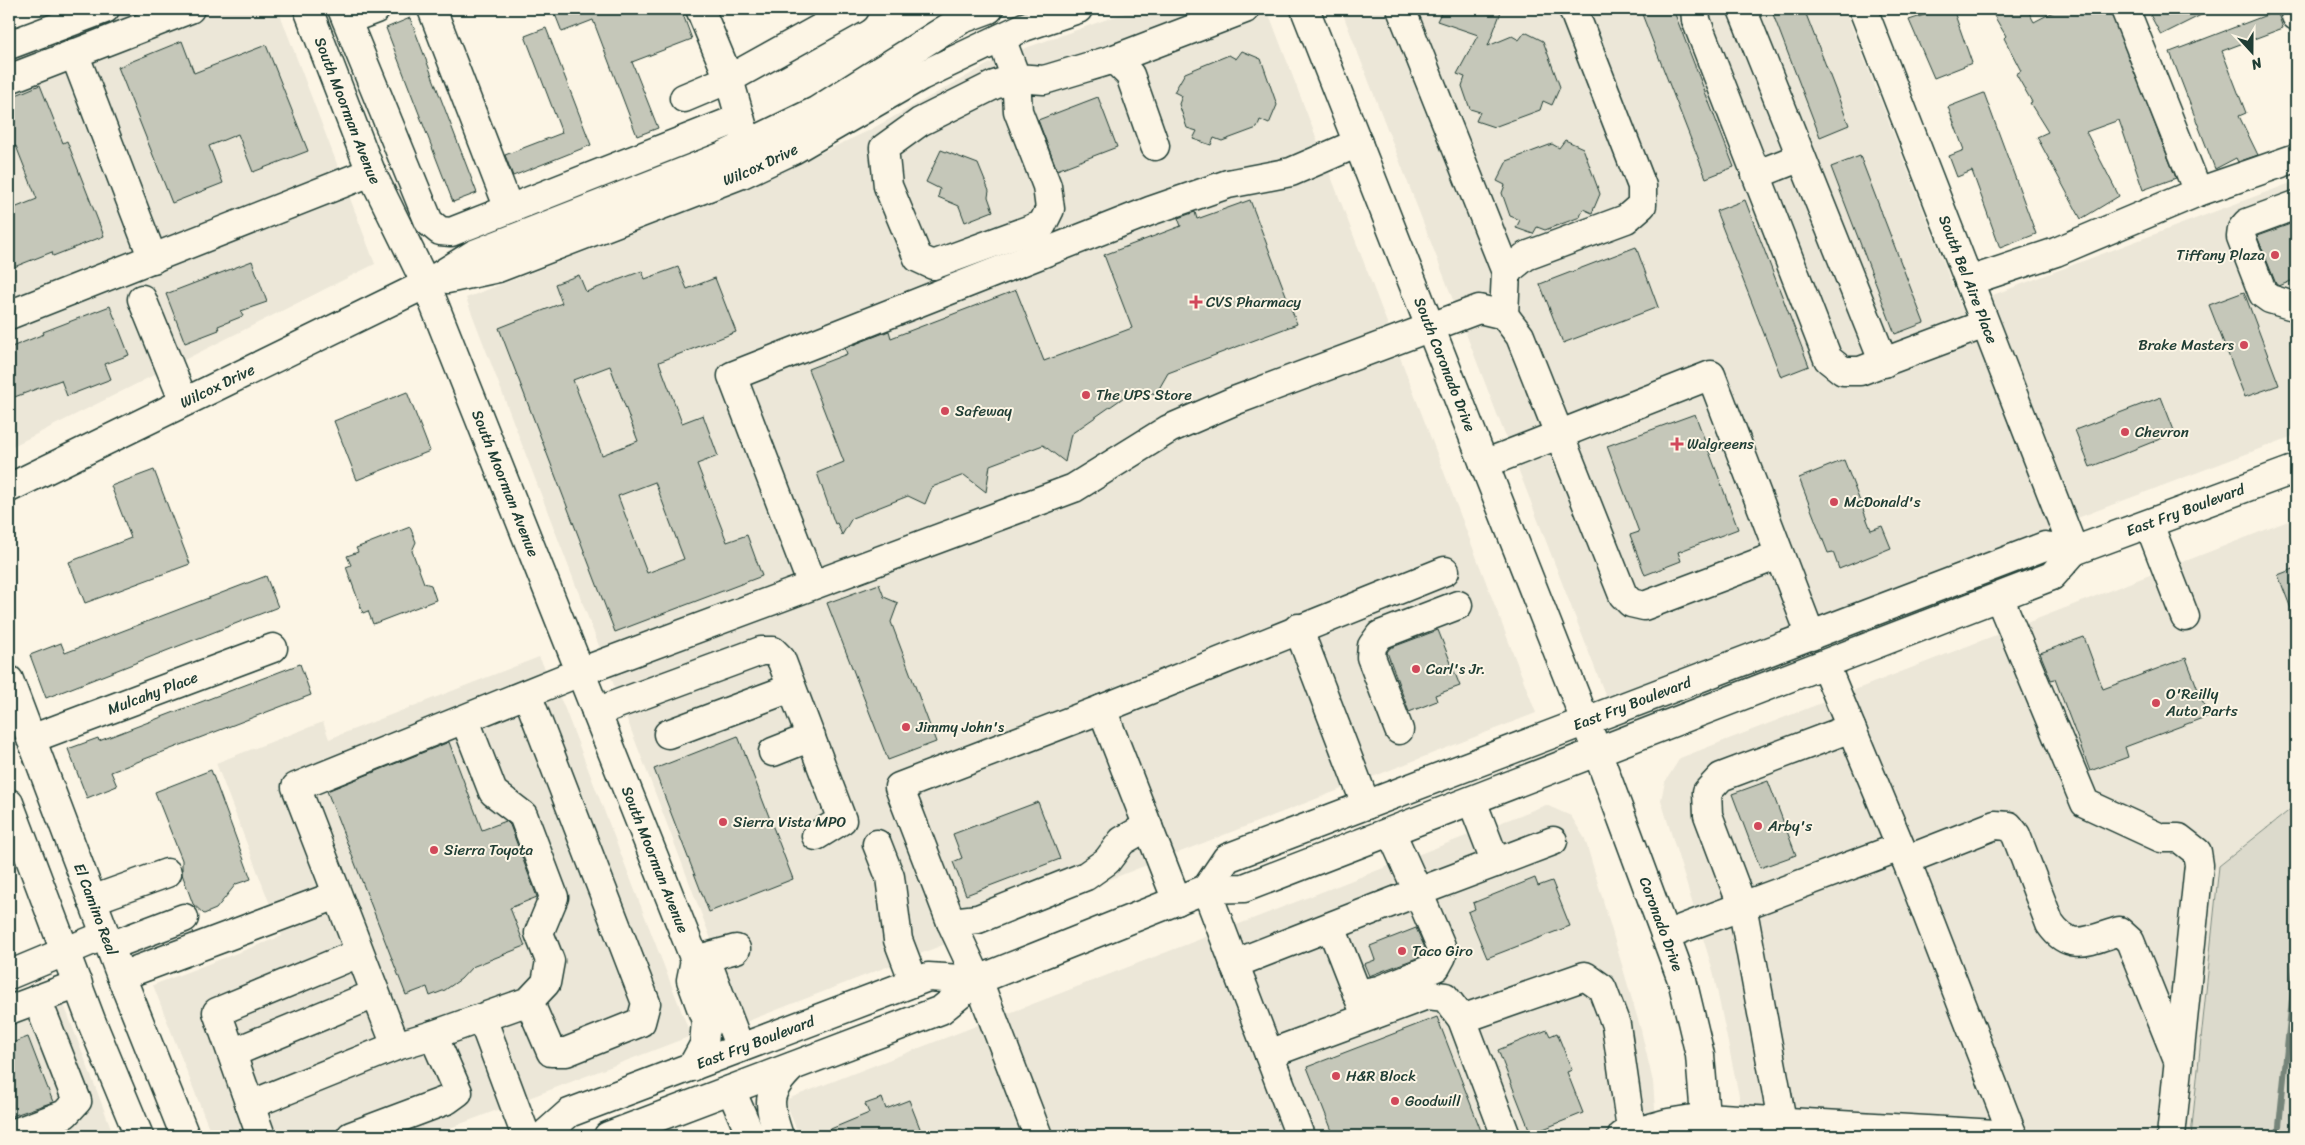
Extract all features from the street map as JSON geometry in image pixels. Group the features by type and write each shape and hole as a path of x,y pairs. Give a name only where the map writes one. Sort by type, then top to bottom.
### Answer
{"street":[{"path":"9,45 105,9"},
{"path":"9,79 190,9"},
{"name":"South Moorman Avenue","path":"308,9 372,172 426,284 695,960 711,972 740,1048"},
{"path":"376,9 345,14 429,222 440,231 451,232 740,118"},
{"path":"432,9 509,209"},
{"path":"700,9 730,79 752,156"},
{"path":"684,98 730,79 855,9"},
{"name":"Wilcox Drive","path":"9,488 426,284 498,268 752,156 816,111 962,19 989,9"},
{"name":"Wilcox Drive","path":"752,156 793,150 921,76 1024,28 1078,9"},
{"path":"1001,38 1016,78 1018,111 1047,186 1050,209 1042,225 933,265 918,258 888,186 884,148 920,122 994,85 1016,78 1044,80 1114,59 1245,9"},
{"name":"South Coronado Drive","path":"1305,9 1585,722"},
{"path":"1400,9 1506,272 1504,314 1520,336 1623,595 1631,603 1644,606 1779,554"},
{"path":"1506,272 1526,256 1626,219 1642,205 1642,186 1574,9"},
{"path":"1695,9 1696,20 1758,174 1828,359 1843,371 1860,371 1986,324"},
{"path":"1742,9 1884,363"},
{"name":"South Bel Aire Place","path":"1863,9 2074,551"},
{"path":"2126,9 2198,192"},
{"path":"2294,9 2296,16"},
{"path":"74,53 153,259"},
{"path":"1114,59 1130,75 1156,146"},
{"path":"812,585 732,376 1150,211 1228,184 1291,172 1358,143"},
{"path":"1758,174 1801,157"},
{"path":"1969,281 2056,252 2198,192 2296,158"},
{"path":"9,315 372,172"},
{"path":"2290,305 2270,299 2263,294 2241,238 2242,229 2247,223 2296,204"},
{"path":"142,300 184,402"},
{"path":"396,1046 296,787 580,672 1074,488 1170,429 1234,401 1431,329 1479,309 1504,314"},
{"path":"1484,464 1711,375 1811,636"},
{"name":"East Fry Boulevard","path":"608,1136 941,1010 978,980 1206,889 1244,888 1825,665 2052,576 2074,551 2296,469"},
{"path":"2149,524 2185,617"},
{"name":"East Fry Boulevard","path":"1206,889 1227,858 2044,546 2074,551"},
{"path":"1038,1136 978,980 951,922 899,787 1102,709 1298,628 1445,571"},
{"path":"1998,597 2085,803 2161,838 2179,838 2197,852 2199,865 2171,1136"},
{"path":"1399,730 1371,657 1372,646 1380,635 1458,605"},
{"path":"1298,628 1366,805"},
{"name":"Mulcahy Place","path":"31,739 274,648"},
{"path":"596,712 761,652 773,651 781,659 842,820 816,836"},
{"path":"1462,1019 1584,976 1602,988 1616,1025 1629,1135 1704,1127 1792,1127 1851,1131 2013,1135 1903,854 1825,665"},
{"name":"El Camino Real","path":"9,680 107,941 185,1136"},
{"path":"668,734 792,688"},
{"path":"528,694 646,1004 641,1022 566,1052 551,1052 529,1001"},
{"path":"1102,709 1177,901"},
{"path":"250,1105 396,1046 529,1001 546,983 550,961 539,933 554,897 523,815 493,792 465,720"},
{"name":"Coronado Drive","path":"1585,722 1682,980 1700,1055 1704,1127"},
{"path":"1792,1127 1742,905 1708,815 1707,792 1721,777 1852,728"},
{"path":"773,752 811,737"},
{"path":"1472,801 1496,863"},
{"path":"9,803 19,861 65,952 139,1136"},
{"path":"1665,935 1742,905 1996,825 2009,826 2016,835 2050,924 2058,936 2072,943 2088,941 2119,930 2130,941 2178,1062"},
{"path":"951,922 978,919 1086,876 1107,861 1122,841 1148,826"},
{"path":"1269,1054 1362,1006 1379,990 1436,967 1442,956 1441,946 1390,832"},
{"path":"1234,964 1553,841"},
{"path":"877,844 890,877 898,940 914,982"},
{"path":"92,900 167,873"},
{"path":"1206,889 1300,1136"},
{"path":"121,976 338,895"},
{"path":"9,975 65,952 184,918"},
{"path":"1331,927 1362,1006"},
{"path":"695,960 736,949"},
{"path":"261,1136 217,1012 360,953"},
{"name":"South Moorman Avenue","path":"692,1067 704,1045 706,1020 691,980 695,960"},
{"name":"East Fry Boulevard","path":"543,1136 569,1113 914,982 928,977 978,980"},
{"path":"9,1010 78,984"},
{"path":"232,1054 375,994"},
{"path":"1362,1006 1427,995 1445,997 1462,1019 1506,1136"},
{"path":"9,1133 17,1132 65,1114 76,1101 37,999"},
{"path":"482,1018 526,1136"},
{"path":"350,1136 448,1100 458,1092 433,1035"},
{"path":"779,1136 770,1111 769,1098 779,1079 792,1067"},
{"path":"731,1090 751,1136"}],"shaded area":[{"path":"134,9 278,9 375,264 9,448 9,58"},
{"path":"1136,9 1267,9 1536,713 743,1023 466,298 730,195 868,131 1003,56"},
{"path":"1341,9 1845,9 1961,307 2296,181 2296,435 1606,697"},
{"path":"2296,518 2296,805 2219,866 2191,1136 1737,1136 1739,1096 1713,971 1661,800 1665,782 1680,758"},
{"name":"Sierra Toyota","path":"539,657 563,704 691,1036 429,1136 212,1136 153,985 282,936 216,763 323,722 329,739"},
{"path":"1546,805 1571,816 1585,839 1641,1030 1653,1082 1657,1136 799,1136 785,1100"},
{"path":"2296,805 2296,1136 2191,1136 2219,866"},
{"path":"54,978 114,1136 9,1136 9,995"}],"building":[{"path":"553,9 681,9 692,39 632,62 658,128 637,136 593,20 562,32"},
{"path":"1443,9 1502,9 1488,46 1512,36 1519,40 1525,32 1543,41 1560,87 1552,105 1543,101 1540,110 1494,127 1476,121 1480,112 1470,109 1462,86 1465,77 1457,74 1478,35 1437,21"},
{"path":"1640,9 1673,9 1734,167 1706,178"},
{"path":"1771,9 1804,9 1849,125 1820,137"},
{"path":"1943,9 1953,9 1972,63 1934,78 1909,20"},
{"path":"1990,9 2027,9 2034,22 2059,9 2110,9 2176,178 2143,190 2119,120 2086,132 2119,196 2081,219 2037,137 2048,132 2030,103 2032,102 2016,74 2021,71 2004,38 2006,36"},
{"path":"2147,9 2213,9 2161,35"},
{"path":"2277,11 2283,28 2222,51 2246,113 2239,116 2258,155 2238,162 2236,158 2215,169 2170,52"},
{"path":"410,18 477,193 453,202 386,28"},
{"path":"546,28 591,145 513,176 505,155 562,133 525,36"},
{"path":"182,41 194,73 266,45 308,151 253,172 238,134 209,146 223,183 172,203 118,67"},
{"path":"1242,51 1261,59 1277,105 1269,124 1260,120 1257,128 1222,141 1214,138 1211,145 1193,139 1197,131 1187,128 1179,104 1182,96 1174,92 1185,73 1229,55 1236,59"},
{"path":"40,85 63,143 67,141 104,236 53,256 52,252 9,269 9,210 37,199 16,146 9,149 9,98"},
{"path":"1984,93 2036,234 2000,248 1972,171 1957,177 1949,156 1964,150 1948,107"},
{"path":"1098,97 1117,147 1057,170 1038,120"},
{"path":"1565,140 1583,148 1600,194 1592,213 1583,209 1580,217 1545,230 1537,227 1533,234 1516,228 1520,220 1510,216 1502,193 1505,185 1497,181 1507,161 1552,144 1559,148"},
{"path":"941,150 978,164 989,191 988,197 993,211 965,222 959,206 938,197 940,189 926,182"},
{"path":"1860,156 1924,323 1895,334 1831,167"},
{"path":"1250,200 1297,324 1168,373 1156,394 1139,390 1130,393 1071,434 1065,462 1043,445 990,465 986,492 964,475 932,487 925,504 908,496 852,518 842,535 837,523 835,524 817,473 844,462 808,369 847,354 845,348 889,331 891,338 1016,290 1044,361 1132,328 1104,255 1181,226 1178,218 1195,212 1197,219"},
{"path":"1745,200 1809,366 1781,377 1716,211"},
{"name":"Tiffany Plaza","path":"2296,222 2296,279 2279,286 2276,284 2257,236"},
{"path":"1636,247 1658,307 1563,343 1540,284"},
{"path":"252,261 267,302 241,311 243,316 218,326 219,330 185,343 166,294"},
{"path":"678,267 687,289 715,278 736,332 659,362 682,423 703,415 718,456 697,464 727,542 747,535 762,576 615,632 499,328 562,303 555,284 579,275 586,292 642,271 645,279","holes":["610,366 638,441 602,455 573,380","655,482 684,559 647,573 618,496"]},
{"name":"Brake Masters","path":"2244,292 2279,385 2245,397 2209,305"},
{"path":"110,306 129,355 105,364 111,379 67,396 61,380 9,399 9,348 44,334 43,332"},
{"path":"407,392 430,451 357,480 334,421"},
{"name":"Chevron","path":"2161,397 2175,433 2090,467 2075,430"},
{"name":"Walgreens","path":"1695,414 1738,529 1678,552 1681,561 1645,575 1630,535 1639,532 1607,446"},
{"name":"McDonald's","path":"1844,460 1871,530 1882,526 1891,548 1839,569 1833,552 1828,553 1799,478"},
{"path":"154,470 190,564 85,603 69,562 131,538 111,486"},
{"path":"410,527 416,542 412,551 424,583 431,585 436,600 373,624 368,611 363,613 346,567 351,565 347,556 358,552 356,548"},
{"path":"2296,568 2296,619 2295,619 2278,575"},
{"path":"266,576 278,607 46,698 30,655 61,643 65,653"},
{"path":"879,584 884,597 898,603 891,622 936,742 888,760 827,603"},
{"name":"Carl's Jr.","path":"1438,630 1460,686 1435,695 1437,701 1409,712 1387,652 1390,648"},
{"path":"2084,637 2103,689 2186,658 2208,716 2125,747 2128,757 2090,771 2055,679 2051,680 2040,653"},
{"path":"300,664 311,695 111,772 117,786 87,798 68,749 98,738 99,741"},
{"name":"Sierra Vista MPO","path":"738,736 793,879 709,912 654,769"},
{"path":"449,742 482,830 506,821 510,825 537,897 510,908 525,946 472,967 461,979 445,990 430,996 427,987 406,995 327,791"},
{"path":"211,770 251,879 236,884 216,909 204,914 193,904 182,874 182,860 155,792"},
{"path":"1768,781 1796,855 1760,868 1732,794"},
{"path":"1038,802 1060,859 966,895 953,862 962,858 953,834"},
{"path":"1535,878 1538,886 1552,881 1570,926 1487,958 1468,912 1475,909 1473,903"},
{"name":"Taco Giro","path":"1416,928 1426,950 1425,955 1369,976 1364,964 1375,960 1370,946"},
{"name":"Goodwill","path":"1437,1017 1483,1136 1334,1136 1307,1067"},
{"path":"1547,1030 1550,1036 1557,1033 1572,1070 1567,1072 1583,1113 1531,1134 1498,1050"},
{"path":"28,1037 53,1102 9,1117 9,1044"},
{"path":"882,1098 886,1109 909,1100 923,1136 814,1136 869,1113 865,1104"}],"waterway":[{"path":"2278,1136 2296,960"}],"place":[{"name":"Tiffany Plaza","path":"2275,255"},
{"name":"CVS Pharmacy","path":"1196,302"},
{"name":"Brake Masters","path":"2244,345"},
{"name":"The UPS Store","path":"1086,395"},
{"name":"Safeway","path":"945,411"},
{"name":"Chevron","path":"2125,432"},
{"name":"Walgreens","path":"1677,444"},
{"name":"McDonald's","path":"1834,502"},
{"name":"Carl's Jr.","path":"1416,669"},
{"name":"O'Reilly Auto Parts","path":"2156,703"},
{"name":"Jimmy John's","path":"906,727"},
{"name":"Sierra Vista MPO","path":"723,822"},
{"name":"Arby's","path":"1758,826"},
{"name":"Sierra Toyota","path":"434,850"},
{"name":"Taco Giro","path":"1402,951"},
{"name":"H&R Block","path":"1336,1076"},
{"name":"Goodwill","path":"1395,1101"}]}
